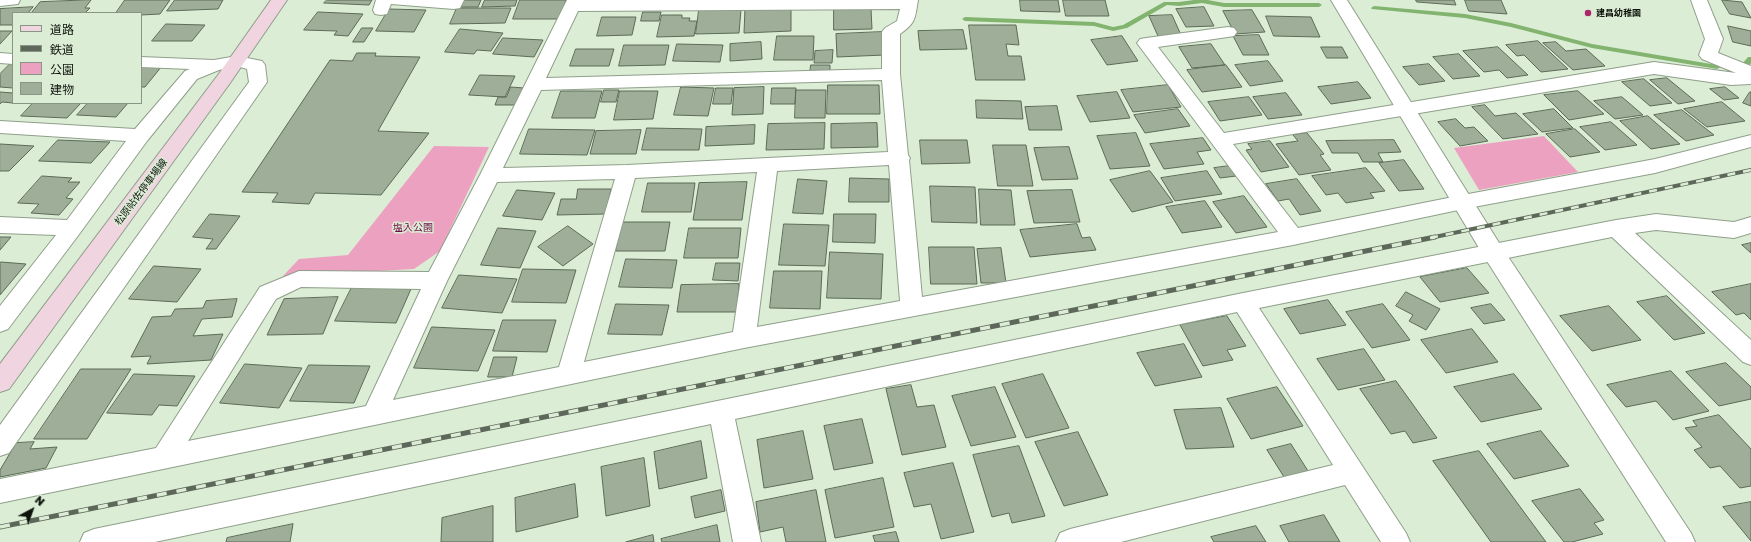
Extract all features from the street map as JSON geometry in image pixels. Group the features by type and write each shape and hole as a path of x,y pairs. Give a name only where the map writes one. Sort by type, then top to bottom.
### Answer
{"main road":[{"path":"237,61 279,0"},
{"name":"松原帖佐停車場線","path":"0,382 219,72"}],"street":[{"path":"0,1 12,0"},
{"path":"396,0 454,4 456,0"},
{"path":"1338,0 1493,252 1681,542"},
{"path":"1698,0 1714,39 1708,55 1751,73"},
{"path":"374,415 436,281 490,176 573,3 910,2 905,23 890,32 891,74 900,158 912,307"},
{"path":"1228,32 1146,43 1293,237"},
{"path":"0,58 12,59"},
{"path":"0,323 73,228 140,136 190,75 219,72 237,61 256,66 258,82 0,444"},
{"path":"142,62 219,72"},
{"path":"1219,140 1654,68 1731,80 1751,78"},
{"path":"535,84 891,74"},
{"path":"0,127 140,136"},
{"path":"0,491 165,456 568,376 744,339 1293,237 1463,202 1655,166 1751,141"},
{"path":"490,176 626,172 900,158"},
{"path":"744,339 768,164"},
{"path":"568,376 626,172"},
{"path":"94,542 1243,302 1616,228 1656,222 1734,230 1751,225"},
{"path":"0,225 73,228"},
{"path":"1616,228 1751,355"},
{"path":"165,456 268,293 299,279 436,281"},
{"path":"1243,302 1396,542"},
{"path":"721,412 747,542"},
{"path":"1070,542 1132,534 1351,472"}],"green space":[{"path":"1544,136 1578,172 1479,190 1454,148"},
{"name":"塩入公園","path":"434,146 489,147 440,251 414,269 283,276 299,259 348,255"}],"building":[{"path":"91,0 85,8 90,8 86,12 32,12 40,2"},
{"path":"125,0 170,0 160,14 142,15 142,12 117,12"},
{"path":"175,0 223,0 218,9 167,11"},
{"path":"327,0 372,0 369,5 324,3"},
{"path":"464,0 481,0 478,7 460,7"},
{"path":"485,0 517,0 515,6 482,7"},
{"path":"520,0 566,0 560,19 513,19"},
{"path":"1020,0 1058,0 1060,12 1021,11"},
{"path":"1063,0 1105,0 1109,16 1066,16"},
{"path":"1416,0 1454,0 1456,5 1417,2"},
{"path":"1465,0 1501,0 1507,14 1469,11"},
{"path":"1722,0 1742,2 1751,18 1730,14"},
{"path":"33,7 29,12 12,12 12,25 0,25 0,9"},
{"path":"791,7 791,31 744,33 745,8"},
{"path":"1204,7 1214,26 1186,27 1176,9"},
{"path":"457,8 511,8 505,23 450,24"},
{"path":"389,9 426,10 414,32 376,31"},
{"path":"834,9 871,9 872,29 834,30"},
{"path":"699,10 741,10 739,33 696,34"},
{"path":"1252,10 1265,32 1235,34 1223,11"},
{"path":"318,12 363,14 348,36 334,35 337,31 304,30"},
{"path":"643,12 661,12 659,21 641,21"},
{"path":"662,15 682,15 682,18 690,18 689,21 697,21 694,36 657,37"},
{"path":"1172,15 1181,35 1158,36 1149,16"},
{"path":"1266,16 1311,17 1320,37 1274,36"},
{"path":"602,17 636,17 632,35 597,36"},
{"path":"166,24 205,25 192,41 152,41"},
{"path":"969,25 1016,25 1019,45 1006,44 1008,56 1021,56 1025,80 976,80"},
{"path":"1728,26 1751,31 1751,46 1733,42"},
{"path":"362,28 373,28 364,42 353,42"},
{"path":"460,29 503,33 491,51 477,50 474,54 445,52"},
{"path":"963,30 967,49 920,50 918,31"},
{"path":"0,31 12,31 0,44"},
{"path":"882,32 885,55 837,57 836,34"},
{"path":"1259,35 1269,55 1243,55 1233,36"},
{"path":"777,36 814,36 813,60 774,60"},
{"path":"1122,36 1138,61 1107,65 1091,40"},
{"path":"503,38 543,40 534,57 493,54"},
{"path":"1538,41 1568,69 1541,72 1524,55 1517,56 1506,45"},
{"path":"761,42 762,59 730,61 730,44"},
{"path":"1556,42 1566,51 1586,49 1605,66 1573,70 1543,43"},
{"path":"677,44 723,45 720,62 673,61"},
{"path":"1211,44 1225,65 1192,68 1179,47"},
{"path":"624,45 669,45 665,65 619,66"},
{"path":"1321,47 1342,47 1348,58 1327,58"},
{"path":"1498,47 1528,75 1507,78 1499,70 1484,72 1463,51"},
{"path":"576,49 614,49 609,66 570,66"},
{"path":"833,50 832,63 814,63 815,51"},
{"path":"357,53 376,53 375,56 420,57 378,131 429,133 381,195 315,193 309,204 272,202 278,193 242,192 330,60 352,61"},
{"path":"1459,54 1480,76 1453,79 1433,57"},
{"path":"1268,61 1283,81 1250,86 1235,65"},
{"path":"12,63 12,88 0,87 0,74"},
{"path":"1429,64 1445,81 1419,85 1403,67"},
{"path":"811,65 830,65 830,73 810,73"},
{"path":"1226,65 1242,87 1202,92 1187,70"},
{"path":"142,66 162,66 145,87 142,87"},
{"path":"480,75 515,76 505,97 469,95"},
{"path":"1667,78 1695,101 1678,104 1650,80"},
{"path":"1644,79 1672,103 1650,106 1622,82"},
{"path":"1358,82 1371,98 1331,104 1318,87"},
{"path":"828,85 879,85 880,114 827,114"},
{"path":"1168,85 1181,107 1133,112 1121,90"},
{"path":"511,87 524,88 516,105 495,105 498,97 506,97"},
{"path":"681,87 714,88 708,116 674,115"},
{"path":"764,87 763,114 732,115 734,88"},
{"path":"1725,87 1739,98 1724,100 1710,89"},
{"path":"716,88 733,88 731,104 713,104"},
{"path":"772,88 796,88 795,104 771,104"},
{"path":"604,90 619,90 616,102 601,102"},
{"path":"796,90 826,90 825,118 795,118"},
{"path":"561,91 602,91 595,118 552,118"},
{"path":"620,91 658,91 653,119 614,120"},
{"path":"1578,91 1604,114 1569,120 1544,95"},
{"path":"0,92 12,93 12,103 2,102 0,104"},
{"path":"1117,92 1130,118 1090,122 1077,96"},
{"path":"1751,92 1751,106 1743,103"},
{"path":"1286,93 1302,115 1268,119 1253,97"},
{"path":"1249,97 1262,115 1220,121 1208,102"},
{"path":"1622,97 1643,115 1615,119 1594,101"},
{"path":"976,100 1021,101 1023,119 977,118"},
{"path":"1722,102 1745,121 1707,127 1684,109"},
{"path":"32,104 80,104 67,118 21,116"},
{"path":"87,104 127,104 116,117 77,115"},
{"path":"1485,105 1495,116 1516,113 1538,134 1503,139 1472,107"},
{"path":"1057,106 1062,130 1029,130 1025,107"},
{"path":"1178,109 1190,126 1145,133 1134,115"},
{"path":"1554,109 1573,128 1542,132 1523,114"},
{"path":"1682,110 1714,135 1686,141 1654,115"},
{"path":"1648,116 1680,144 1651,149 1620,121"},
{"path":"1456,119 1465,128 1474,127 1488,141 1460,146 1438,122"},
{"path":"1611,122 1637,145 1605,150 1580,127"},
{"path":"825,123 824,149 766,150 768,124"},
{"path":"877,123 878,147 831,148 831,124"},
{"path":"755,125 754,144 705,146 706,127"},
{"path":"647,128 702,129 699,150 642,150"},
{"path":"529,129 595,130 587,155 520,154"},
{"path":"1575,129 1600,152 1570,157 1546,134"},
{"path":"641,130 636,154 590,154 596,131"},
{"path":"1136,133 1150,166 1110,169 1097,136"},
{"path":"1307,133 1324,154 1320,155 1331,170 1299,175 1276,144 1298,141 1293,135"},
{"path":"1203,138 1211,150 1197,152 1204,164 1164,169 1150,144"},
{"path":"58,140 110,142 91,163 39,161"},
{"path":"920,140 967,140 970,163 922,164"},
{"path":"1394,140 1401,152 1378,153 1383,162 1363,162 1358,153 1332,153 1326,141"},
{"path":"1270,141 1289,167 1261,172 1246,150 1252,149 1248,144"},
{"path":"0,144 34,146 9,171 0,171"},
{"path":"993,145 1026,145 1033,186 998,186"},
{"path":"1069,147 1078,179 1042,180 1034,148"},
{"path":"1404,160 1424,189 1399,191 1379,163"},
{"path":"1229,166 1236,176 1220,178 1214,168"},
{"path":"1366,168 1385,191 1370,193 1374,198 1346,203 1338,193 1326,195 1312,176"},
{"path":"1150,171 1173,202 1132,212 1110,180"},
{"path":"1207,171 1222,194 1175,201 1161,178"},
{"path":"42,176 72,178 68,182 80,182 66,198 73,199 59,215 31,213 39,204 18,203"},
{"path":"850,178 889,179 889,202 849,202"},
{"path":"798,179 827,181 823,214 793,213"},
{"path":"1297,179 1321,211 1300,215 1289,199 1278,201 1266,184"},
{"path":"747,182 742,220 693,220 699,183"},
{"path":"648,183 695,183 691,212 642,212"},
{"path":"930,186 975,187 977,223 932,222"},
{"path":"578,189 611,189 606,214 557,215 561,199 576,199"},
{"path":"979,189 1011,190 1015,225 981,225"},
{"path":"517,190 555,193 542,220 503,216"},
{"path":"1072,190 1080,222 1034,223 1027,191"},
{"path":"1244,196 1267,227 1236,233 1213,202"},
{"path":"1205,201 1222,227 1182,233 1166,207"},
{"path":"210,214 240,216 216,249 206,249 213,239 193,237"},
{"path":"834,214 876,214 875,243 833,242"},
{"path":"622,222 670,222 665,251 616,251"},
{"path":"784,224 829,225 825,266 779,265"},
{"path":"1077,224 1082,238 1090,237 1096,250 1030,257 1020,230"},
{"path":"568,226 593,244 563,266 538,247"},
{"path":"498,228 536,231 520,268 481,265"},
{"path":"689,228 741,228 738,258 684,258"},
{"path":"0,237 11,237 0,250"},
{"path":"1751,243 1751,253 1742,245"},
{"path":"929,247 974,247 977,284 931,284"},
{"path":"1001,248 1006,283 981,283 977,249"},
{"path":"830,252 883,254 881,299 827,298"},
{"path":"626,259 677,260 672,288 619,287"},
{"path":"1,262 26,264 0,295 0,264"},
{"path":"716,263 740,263 738,281 713,280"},
{"path":"154,266 201,269 177,302 129,299"},
{"path":"1467,268 1489,293 1440,302 1420,277"},
{"path":"523,269 576,270 566,303 512,302"},
{"path":"774,271 822,271 820,309 770,308"},
{"path":"459,275 517,279 502,313 442,308"},
{"path":"739,284 737,312 677,312 681,285"},
{"path":"1751,284 1751,320 1744,313 1736,315 1712,292"},
{"path":"352,287 411,289 396,323 335,321"},
{"path":"1406,292 1440,309 1426,330 1409,321 1413,315 1396,306"},
{"path":"1667,296 1705,333 1674,340 1637,302"},
{"path":"338,297 323,334 267,335 284,299"},
{"path":"237,299 232,317 202,319 193,336 223,334 211,360 147,364 151,356 131,357 152,317 171,316 175,309 203,308 206,301"},
{"path":"1328,300 1346,325 1300,334 1284,309"},
{"path":"616,304 669,305 662,335 608,334"},
{"path":"1383,304 1410,340 1372,348 1346,312"},
{"path":"1491,304 1505,320 1484,324 1471,308"},
{"path":"1609,306 1641,340 1592,351 1560,316"},
{"path":"1227,316 1246,346 1227,350 1233,360 1203,366 1180,325"},
{"path":"503,320 556,320 547,352 493,351"},
{"path":"432,327 495,330 478,371 414,368"},
{"path":"1472,329 1498,362 1446,373 1421,340"},
{"path":"1184,344 1202,377 1155,386 1137,353"},
{"path":"1364,349 1385,380 1338,390 1317,359"},
{"path":"494,357 517,357 512,377 488,377"},
{"path":"1726,363 1751,387 1751,399 1719,406 1686,372"},
{"path":"245,364 302,368 279,408 220,403"},
{"path":"309,365 370,366 354,403 290,401"},
{"path":"81,369 131,369 87,439 34,439"},
{"path":"1671,371 1709,411 1673,420 1656,401 1626,407 1607,385"},
{"path":"134,374 195,376 177,406 159,405 152,415 107,413"},
{"path":"1043,374 1069,428 1026,438 1002,384"},
{"path":"1514,374 1542,409 1481,422 1454,387"},
{"path":"1396,381 1437,438 1413,443 1405,431 1391,434 1360,389"},
{"path":"911,385 917,407 934,405 946,447 902,455 886,389"},
{"path":"995,387 1016,437 971,446 952,396"},
{"path":"1277,387 1303,426 1251,439 1227,399"},
{"path":"1221,408 1234,447 1186,449 1174,410"},
{"path":"1719,415 1751,449 1751,486 1740,488 1720,466 1710,468 1694,450 1702,447 1685,428 1697,426 1693,421"},
{"path":"862,419 873,463 834,470 824,426"},
{"path":"803,431 813,479 764,488 757,440"},
{"path":"1541,431 1569,466 1514,479 1487,444"},
{"path":"1078,432 1108,495 1064,506 1035,442"},
{"path":"701,441 707,478 659,489 654,452"},
{"path":"34,442 30,449 57,447 46,468 0,477 0,470 16,443"},
{"path":"1291,444 1308,471 1284,477 1267,450"},
{"path":"1019,446 1045,516 1012,523 1009,513 992,517 973,455"},
{"path":"1479,451 1546,542 1491,542 1433,461"},
{"path":"644,458 650,506 606,516 601,467"},
{"path":"953,463 974,532 941,539 931,504 914,507 904,473"},
{"path":"883,478 894,527 835,538 825,490"},
{"path":"575,484 578,517 516,532 515,498"},
{"path":"1580,489 1604,520 1594,523 1603,534 1572,542 1564,542 1532,501"},
{"path":"721,490 725,511 695,518 691,497"},
{"path":"816,490 826,542 786,542 783,527 760,532 756,502"},
{"path":"1751,502 1751,541 1723,507"},
{"path":"493,506 493,542 441,542 442,518"},
{"path":"1324,515 1340,542 1289,542 1280,526"},
{"path":"293,524 290,542 226,542 227,538"},
{"path":"717,525 720,542 662,542 661,539"},
{"path":"1256,526 1266,542 1214,542 1211,537"},
{"path":"896,532 899,542 875,542 873,536"},
{"path":"653,535 654,542 626,542"}],"waterway":[{"path":"965,19 1094,24 1113,29 1125,27 1166,3 1179,4 1202,1 1224,5 1319,5"},
{"path":"1374,8 1465,16 1511,25 1592,46 1717,67"},
{"path":"1746,64 1751,59"}],"railway":[{"path":"1430,238 1751,170"},
{"path":"0,527 1435,237"}],"place":[{"name":"建昌幼稚園","path":"1588,13"}]}
